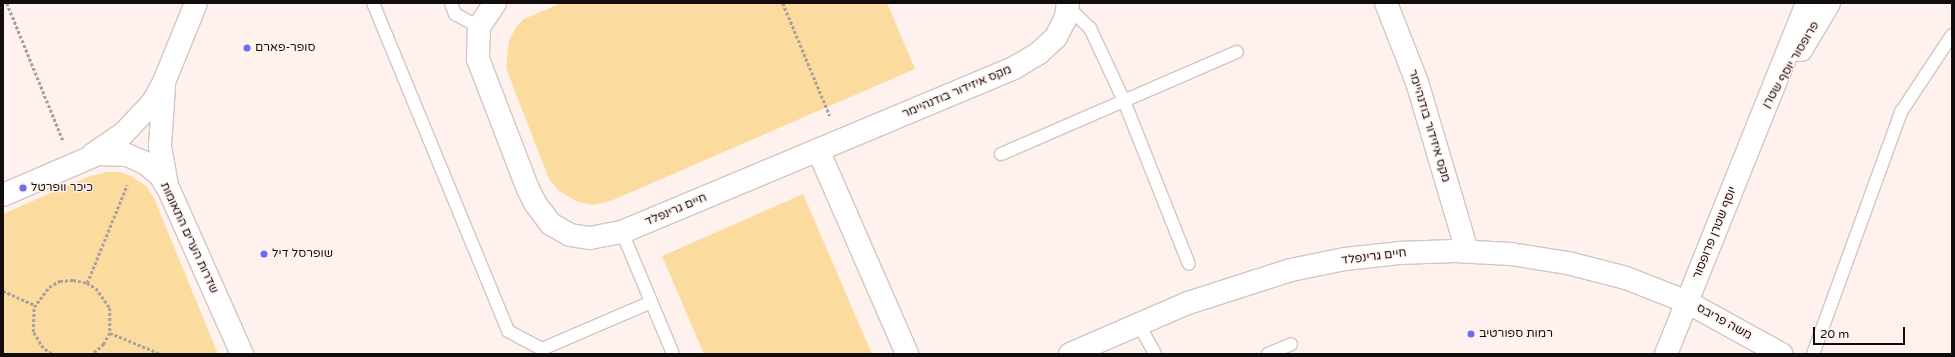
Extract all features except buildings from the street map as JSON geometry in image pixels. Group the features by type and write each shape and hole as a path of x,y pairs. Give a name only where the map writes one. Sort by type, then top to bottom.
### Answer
{"street":[{"path":"80,160 114,141 140,119 164,82 196,3"},
{"name":"חיים גרינפלד","path":"495,3 479,27 476,48 480,69 528,189 543,215 560,230 580,237 601,237 622,232 818,150"},
{"name":"מקס איזידור בודנהיימר","path":"1386,3 1417,82 1467,251"},
{"name":"פרופסור יוסף שטרן","path":"1764,113 1807,3"},
{"name":"פרופסור יוסף שטרן","path":"1764,113 1828,3"},
{"name":"מקס איזידור בודנהיימר","path":"818,150 1027,61 1056,37 1068,5"},
{"path":"164,82 160,146 162,168 169,190"},
{"name":"יוסף שטרן פרופסור","path":"1666,354 1764,113"},
{"path":"818,150 907,354"},
{"name":"שדרות הערים התאומות","path":"3,195 80,160 108,153 138,159 156,172 169,190 240,352"},
{"name":"חיים גרינפלד","path":"1070,354 1138,323 1239,285 1291,270 1344,260 1399,253 1467,251 1511,254 1568,263 1626,278 1687,302"},
{"name":"משה פריבס","path":"1687,302 1781,354"}],"lane":[{"path":"373,3 508,331 542,349 651,302"},
{"path":"451,3 455,14 479,27"},
{"path":"1068,5 1090,28 1124,101 1189,264"},
{"path":"1813,354 1901,112 1952,35"},
{"path":"1001,154 1237,52"},
{"path":"622,232 673,354"},
{"path":"1138,323 1155,354"},
{"path":"1268,354 1291,344"}],"path":[{"path":"7,3 80,160"},
{"path":"783,3 841,141"},
{"path":"87,283 138,159"},
{"path":"51,354 43,348 33,332 32,320 35,304 45,291 60,282 79,280 101,292 108,302 112,314 110,333 104,344 93,354"},
{"path":"3,291 35,304"},
{"path":"110,333 162,354"}],"shaded area":[{"path":"562,3 887,3 915,69 613,200 594,205 578,202 559,191 549,179 506,68 509,41 516,27 524,19"},
{"path":"108,172 120,172 131,176 146,186 154,198 218,354 3,354 3,214 90,176"},
{"path":"803,194 872,354 704,354 662,256"}],"place":[{"name":"סופר-פארם","path":"247,48"},
{"name":"כיכר וופרטל","path":"23,188"},
{"name":"שופרסל דיל","path":"264,254"},
{"name":"רמות ספורטיב","path":"1471,334"}]}
